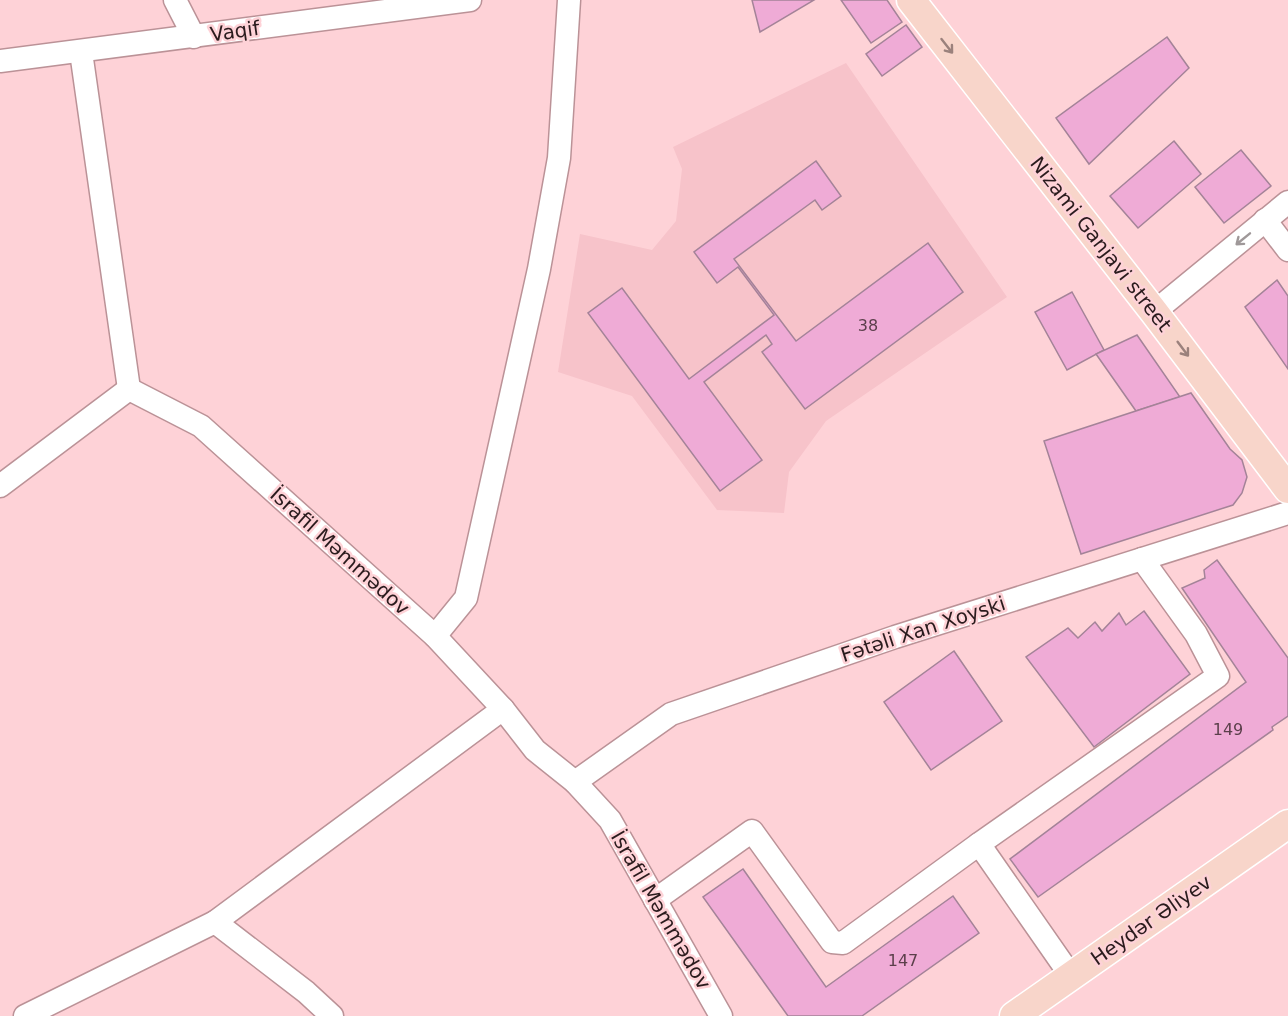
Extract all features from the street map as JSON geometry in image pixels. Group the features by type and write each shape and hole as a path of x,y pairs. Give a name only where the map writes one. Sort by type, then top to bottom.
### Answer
{"main road":[{"name":"Nizami Ganjavi street","path":"911,0 1154,312 1288,489"},
{"name":"Heydər Əliyev","path":"1014,1016 1288,824"}],"street":[{"path":"176,0 194,37"},
{"name":"Vaqif","path":"0,61 470,0"},
{"path":"435,636 466,598 539,269 560,158 569,0"},
{"path":"0,486 129,389 81,52"},
{"path":"1154,312 1288,202"},
{"path":"1265,220 1288,250"},
{"name":"İsrafil Məmmədov","path":"129,389 201,426 435,636 503,709 534,750 575,782 610,820 722,1016"},
{"name":"Fətəli Xan Xoyski","path":"575,782 671,714 895,637 1288,513"},
{"path":"656,900 752,831 832,942 843,943 1218,676 1196,634 1142,559"},
{"path":"25,1016 215,922 503,709"},
{"path":"979,844 1071,976"},
{"path":"215,922 306,992 332,1016"}],"shaded area":[{"path":"846,63 1007,297 826,421 789,472 784,513 717,510 632,396 558,372 580,234 652,250 676,221 682,169 673,147"}],"building":[{"path":"752,0 814,0 760,32"},
{"path":"841,0 887,0 902,22 871,43"},
{"path":"906,25 922,47 882,76 866,54"},
{"path":"1167,37 1189,68 1089,164 1056,118"},
{"path":"1174,141 1201,174 1138,228 1110,196"},
{"path":"1241,150 1271,186 1224,223 1195,187"},
{"path":"816,161 841,196 822,210 815,200 734,259 796,341 928,243 963,292 805,409 762,352 772,344 766,335 704,382 762,460 720,491 588,313 622,288 689,379 774,315 738,267 717,283 694,252"},
{"path":"1277,280 1288,296 1288,369 1245,307"},
{"path":"1072,292 1104,350 1067,370 1035,312"},
{"path":"1137,335 1180,397 1136,411 1096,354"},
{"path":"1191,393 1230,449 1242,460 1247,477 1242,493 1233,505 1081,554 1044,441"},
{"path":"1217,560 1288,658 1288,716 1272,727 1273,730 1038,897 1010,859 1246,682 1182,588 1205,578 1204,570"},
{"path":"1144,611 1190,674 1094,747 1026,657 1068,628 1078,638 1095,622 1102,631 1119,613 1126,625"},
{"path":"954,651 1002,721 931,770 884,702"},
{"path":"743,869 826,987 953,896 979,933 862,1016 788,1016 703,897"}]}
